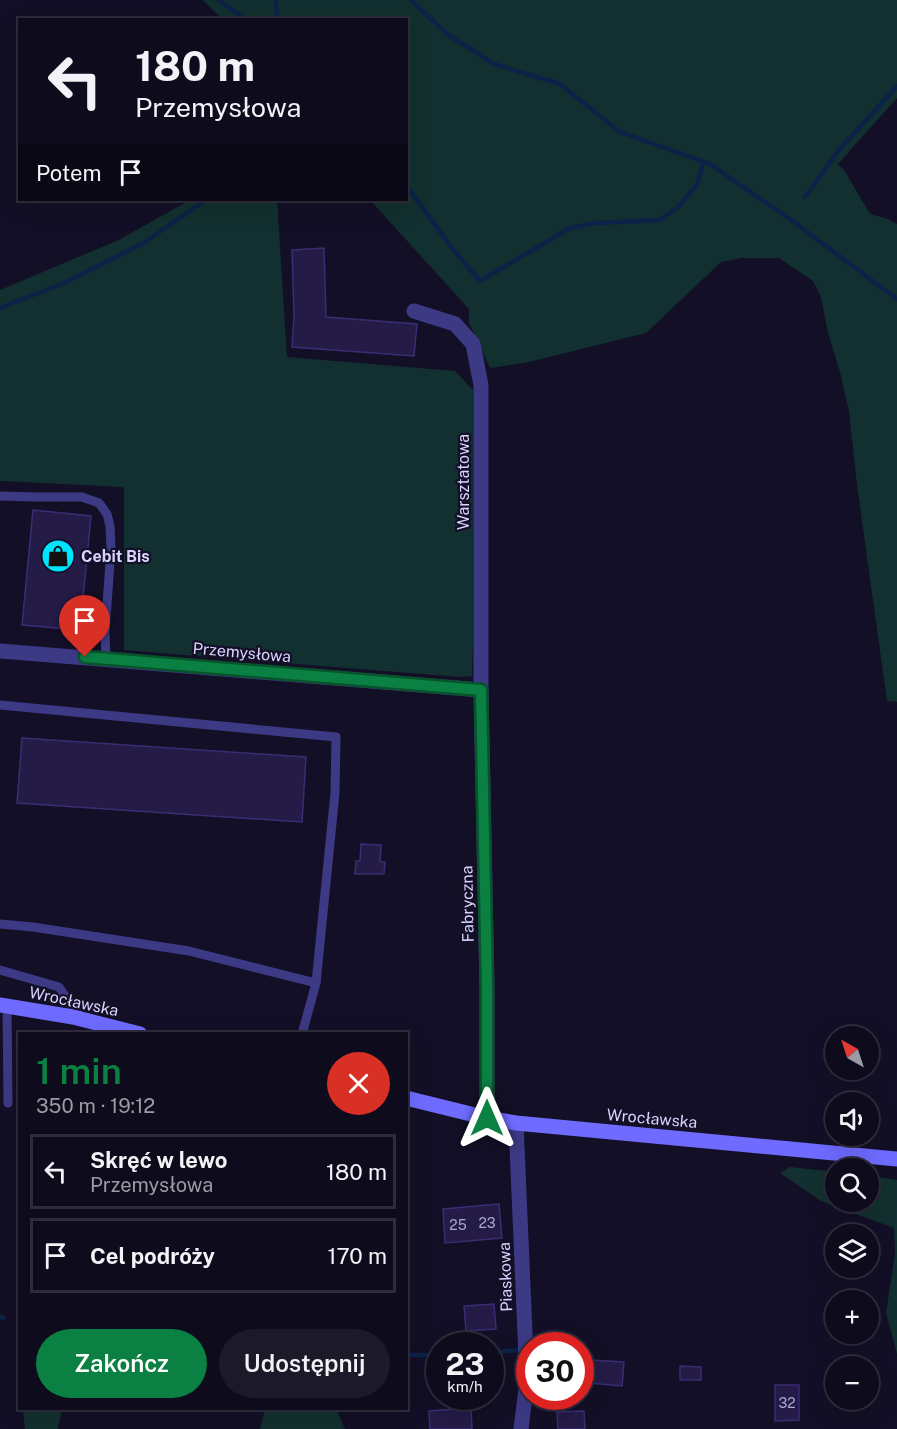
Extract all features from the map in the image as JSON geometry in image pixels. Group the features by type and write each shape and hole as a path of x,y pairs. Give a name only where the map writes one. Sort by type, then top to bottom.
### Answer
{"main road":[{"name":"Wrocławska","path":"3,1005 81,1019 132,1032"},
{"name":"Wrocławska","path":"408,1098 516,1123 897,1159"}],"street":[{"name":"Warsztatowa","path":"414,311 455,324 461,330 473,344 481,385 481,690"},
{"name":"Przemysłowa","path":"0,651 481,690"},
{"name":"Fabryczna","path":"481,690 487,988 487,1118"},
{"name":"Piaskowa","path":"516,1123 527,1380 521,1429"}],"lane":[{"path":"0,496 82,497 99,503 110,526 111,548 105,633 106,659"},
{"path":"0,705 336,737 335,793 316,983 303,1032"},
{"path":"0,924 189,951 316,983"},
{"path":"0,970 59,987 81,1019"},
{"path":"3,1005 4,1088 9,1103"}],"green space":[{"path":"203,0 897,0 897,98 838,164 844,170 870,214 897,224 897,702 887,701 849,411 821,297 813,281 779,258 742,258 721,262 646,333 529,362 490,368 469,323 469,309 371,201 408,201 408,18 221,18"},
{"path":"188,201 277,201 287,357 455,371 473,390 472,676 459,677 124,650 124,487 0,481 0,290 119,240"},
{"path":"790,1167 825,1171 825,1202 821,1201 780,1173"},
{"path":"879,1177 897,1180 897,1354 886,1313 895,1254 894,1228 851,1212 879,1212"},
{"path":"23,1410 62,1410 58,1429 25,1429"},
{"path":"265,1410 334,1410 337,1411 345,1429 260,1429"}],"building":[{"path":"324,248 326,317 417,324 414,356 292,347 294,316 292,250"},
{"name":"Cebit Bis","path":"33,510 91,516 80,630 22,625"},
{"path":"22,738 306,757 302,822 17,803"},
{"path":"361,844 381,845 380,862 385,862 384,874 355,874 356,861 360,861"},
{"path":"499,1204 502,1238 445,1243 443,1209"},
{"path":"494,1304 496,1329 466,1331 464,1306"},
{"path":"594,1360 624,1362 622,1386 594,1383"},
{"path":"680,1366 701,1367 701,1380 680,1380"},
{"path":"775,1385 799,1385 799,1420 775,1421"},
{"path":"471,1410 472,1429 430,1429 429,1411"},
{"path":"584,1411 585,1429 558,1429 557,1412"}],"waterway":[{"path":"219,0 243,18"},
{"path":"276,0 277,18"},
{"path":"411,0 447,34 494,64 560,84 620,132 710,164 787,217 897,299"},
{"path":"805,197 839,150 897,86"},
{"path":"408,188 451,247 480,281 570,228 595,223 660,220 678,207 697,185 703,162"},
{"path":"0,308 64,283 145,242 205,201"},
{"path":"504,1352 516,1350"},
{"path":"408,1355 426,1355"}],"place":[{"name":"Cebit Bis","path":"58,556"}],"route":[{"path":"85,657 481,690 487,988 487,1118"}]}
